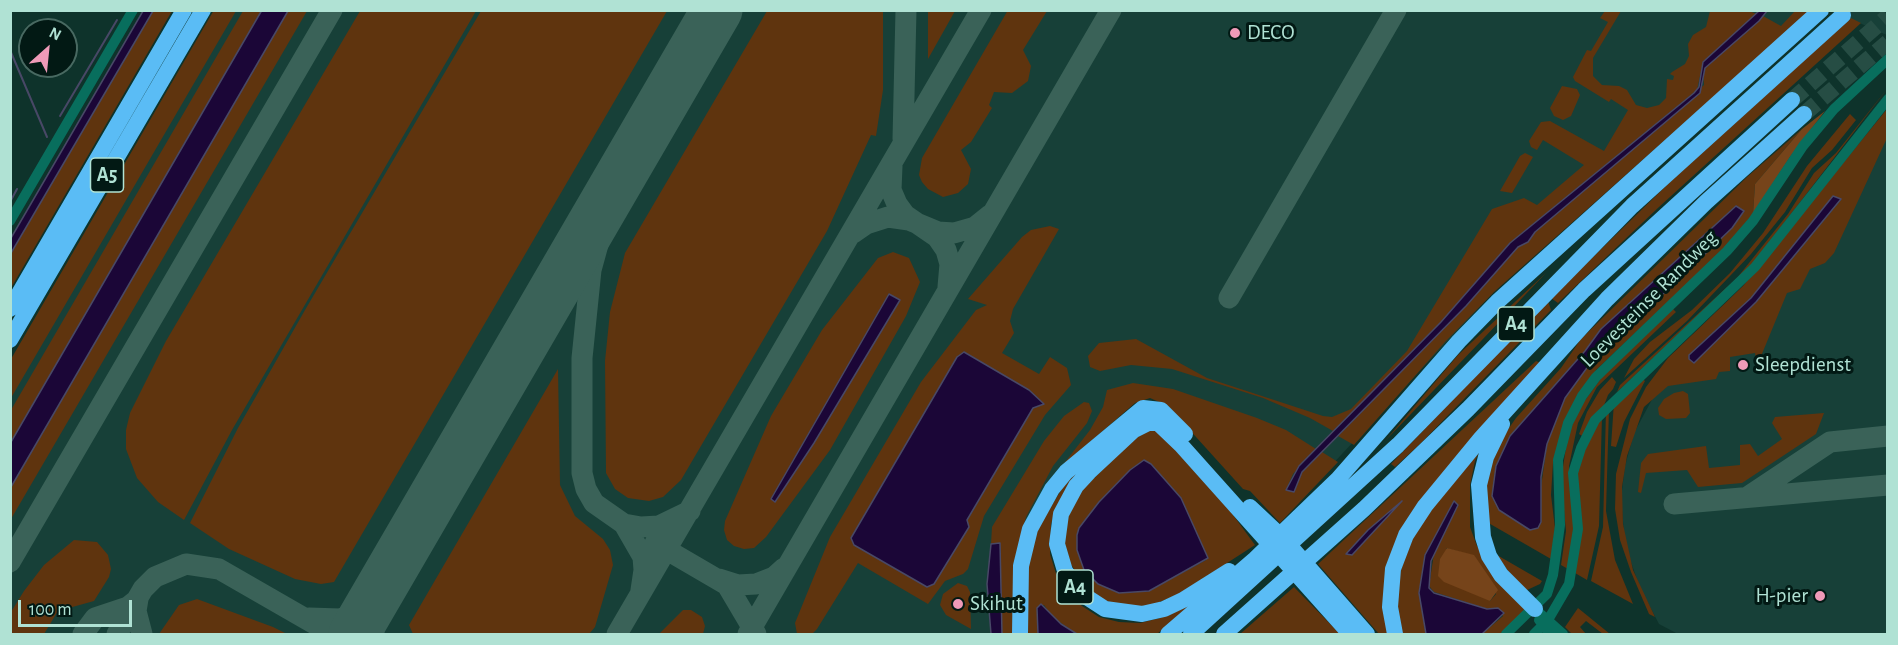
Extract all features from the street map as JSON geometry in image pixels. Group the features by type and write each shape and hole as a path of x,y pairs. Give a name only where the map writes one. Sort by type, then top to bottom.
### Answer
{"highway":[{"name":"A5","path":"10,309 184,10"},
{"name":"A5","path":"10,340 203,10"},
{"name":"A4","path":"1168,634 1290,526 1338,479 1459,341 1497,302 1821,10"},
{"name":"A4","path":"1191,634 1398,446 1632,206 1844,15"},
{"name":"A4","path":"1224,634 1364,509 1468,409 1584,290 1792,100"},
{"name":"A4","path":"1395,634 1390,607 1391,580 1396,559 1406,535 1449,476 1513,401 1650,256 1804,114"},
{"name":"A4","path":"1513,401 1486,457 1479,485 1481,521 1489,556 1497,570 1542,625"},
{"name":"A4","path":"1020,634 1021,566 1030,529 1040,507 1066,472 1143,408 1154,408 1168,415 1260,525"},
{"name":"A4","path":"1290,526 1183,600 1164,609 1142,614 1105,609 1082,594 1065,571 1057,544 1061,514 1076,486 1134,430 1148,423 1158,423 1165,427 1260,525 1315,585 1367,634"},
{"name":"A4","path":"1315,585 1350,634"}],"street":[{"path":"10,221 133,10"},
{"name":"Loevesteinse Randweg","path":"1542,625 1556,561 1560,525 1558,460 1568,423 1582,396 1596,377 1727,251 1753,221 1810,138 1834,109 1887,59"},
{"path":"1542,625 1560,601 1572,570 1578,530 1573,473 1581,448 1595,420 1755,267 1887,99"},
{"path":"1506,634 1542,625 1563,634"}],"shaded area":[{"path":"214,10 236,11 11,398 11,359"},
{"path":"262,10 288,11 11,487 11,442"},
{"path":"1008,10 1047,11 1023,50 1031,66 1028,81 1012,93 994,92 989,105 992,108 971,142 961,150 971,169 968,184 958,193 943,197 928,189 922,182 919,175 922,158"},
{"path":"143,11 153,11 11,253 11,238"},
{"path":"153,11 172,11 11,288 11,253"},
{"path":"234,11 1805,11 1517,267 1283,517 1164,399 1148,396 1133,403 1045,490 1016,634 11,634 11,395"},
{"path":"243,11 262,11 11,442 11,410"},
{"path":"288,11 307,11 11,519 11,487"},
{"path":"360,11 476,11 232,430 184,520 158,502 137,478 126,449 126,430 130,413 166,341"},
{"path":"481,11 667,11 334,582 321,584 295,579 229,549 190,523 238,428 305,310"},
{"path":"767,11 883,11 883,90 876,136 871,135 827,231 681,480 663,497 649,501 628,498 615,489 606,473 605,361 610,312 625,253"},
{"path":"928,11 955,11 928,59"},
{"path":"1605,11 1621,11 1593,58 1593,76 1602,85 1619,86 1627,90 1636,105 1647,108 1659,105 1666,98 1667,79 1673,80 1674,76 1670,74 1685,64 1689,56 1688,44 1693,35 1706,27 1710,11 1749,11 1757,14 1703,62 1697,90 1510,243 1441,322 1333,431 1310,418 1263,398 1172,369 1131,365 1100,371 1090,367 1088,356 1099,343 1136,339 1207,378 1323,416 1332,417 1351,409 1407,351 1492,209 1524,198 1537,205 1584,165 1543,140 1537,150 1531,147 1529,141 1541,122 1550,121 1604,151 1628,110 1611,99 1609,102 1575,81 1573,77 1587,50 1591,51 1608,22 1600,18"},
{"path":"1759,11 1767,11 1759,21 1705,68 1700,93 1535,232 1528,242 1518,247 1466,306 1302,472 1294,492 1286,490 1299,466 1441,322 1510,243 1694,93 1699,87 1703,62"},
{"path":"1795,11 1810,11 1494,292 1445,342 1354,445 1338,436 1466,306 1518,247 1528,242 1535,232 1704,85 1705,68 1763,16 1781,26"},
{"path":"1833,11 1887,11 1887,35 1873,29"},
{"path":"1851,18 1861,23 1659,207 1558,303 1551,298 1667,185"},
{"path":"1562,86 1577,89 1580,95 1571,116 1563,120 1554,116 1550,108"},
{"path":"1887,89 1751,266 1617,392 1620,385 1737,278 1788,214 1814,173 1836,153"},
{"path":"1887,109 1887,138 1834,253 1825,263 1810,269 1800,289 1787,293 1757,366 1755,353 1730,357 1730,371 1719,372 1716,379 1668,386 1644,407 1627,456 1622,487 1623,524 1633,570 1655,617 1649,614 1631,572 1620,540 1615,509 1616,474 1630,419 1646,387 1668,358 1743,286","holes":["1833,196 1841,200 1756,302 1689,356 1751,298"]},
{"path":"1825,111 1790,157 1753,214 1755,184 1802,129"},
{"path":"1850,114 1856,120 1832,150 1812,168 1785,212 1751,254 1687,321 1624,378 1634,359 1650,342 1692,310 1730,273 1763,233 1807,166"},
{"path":"1887,123 1887,634 1678,634 1659,624 1640,588 1625,545 1621,498 1625,466 1634,433 1656,392"},
{"path":"1802,129 1755,184 1753,214 1724,249 1596,370 1553,463 1551,495 1555,528 1551,559 1485,521 1483,506 1489,466 1504,435 1516,418 1561,368 1581,339 1747,177","holes":["1736,206 1744,211 1732,228 1589,365 1565,398 1547,444 1540,494 1494,481 1496,466 1510,436 1585,351 1601,329"]},
{"path":"1525,153 1533,157 1512,193 1500,191 1520,156"},
{"path":"1833,196 1841,199 1756,302 1694,363 1689,359 1689,355 1751,298"},
{"path":"1736,206 1744,211 1732,228 1589,365 1565,398 1547,444 1541,477 1541,522 1538,528 1530,530 1499,510 1492,496 1496,466 1510,436 1585,351 1601,329"},
{"path":"1050,226 1059,229 1013,309 1010,321 1014,333 1002,353 1039,374 1050,357 1067,368 1071,385 1045,415 984,516 968,569 963,574 945,581 928,604 858,563 817,629 812,634 797,634 795,623 830,537 921,382 976,310 987,305 968,299 1022,237 1031,230","holes":["964,353 1029,390 1043,404 1033,408 967,521"]},
{"path":"893,252 909,258 920,282 906,316 830,450 766,537 754,548 744,549 734,546 727,540 724,530 725,521 771,416 822,330 878,258","holes":["890,294 900,301 774,501 771,499"]},
{"path":"1546,273 1482,340 1385,441 1458,355"},
{"path":"889,294 900,300 814,443 775,502 771,499"},
{"path":"1548,301 1551,310 1421,443 1395,467 1391,464"},
{"path":"1673,309 1676,312 1597,387 1578,423 1569,466 1574,531 1568,569 1561,565 1566,531 1561,480 1568,434 1580,407 1602,377"},
{"path":"964,352 1029,390 1044,404 1033,408 967,520 969,527 934,584 927,587 854,545 851,538 957,357"},
{"path":"1536,361 1541,363 1404,527 1391,634 1379,634 1318,564"},
{"path":"558,369 560,485 575,516 603,539 610,550 613,565 595,627 589,634 413,634 409,625"},
{"path":"1612,377 1616,382 1613,389 1584,437 1579,434 1587,412 1600,390"},
{"path":"1640,377 1645,381 1624,422 1616,447 1611,446 1614,402"},
{"path":"1133,383 1173,389 1257,418 1286,430 1316,449 1293,474 1286,490 1294,492 1302,472 1322,452 1338,462 1280,523 1250,491 1243,489 1168,406 1150,398 1135,403 1062,466 1090,430 1103,407 1107,390"},
{"path":"1683,391 1688,394 1690,413 1686,418 1666,419 1659,415 1658,408 1664,399"},
{"path":"1084,402 1089,403 1092,411 1087,423 1053,466 1026,517 1013,566 1014,634 1002,634 1000,543 991,544 992,527 1044,441 1064,416"},
{"path":"1609,409 1606,511 1615,560 1633,604 1591,581 1603,527 1606,410"},
{"path":"1824,413 1816,434 1742,483 1698,487 1687,470 1646,473 1641,493 1638,492 1641,463 1648,454 1706,446 1709,468 1740,465 1740,445 1750,444 1758,456 1782,439 1772,423 1775,417"},
{"path":"1602,416 1599,526 1587,580 1575,573 1578,470 1581,454"},
{"path":"1148,425 1153,426 1220,497 1255,545 1179,594 1150,606 1121,607 1092,595 1065,556 1065,524 1076,496","holes":["1130,470 1206,560 1149,591 1098,584 1084,570 1077,535 1079,528 1099,502"]},
{"path":"1483,443 1475,461 1470,485 1470,527 1477,546 1527,611 1500,634 1482,634 1503,616 1498,608 1487,609 1434,592 1429,586 1434,553 1425,555 1419,593 1426,634 1402,634 1395,590 1413,530","holes":["1446,548 1474,556 1496,594 1490,601"]},
{"path":"1144,460 1151,464 1181,498 1208,558 1149,591 1119,593 1098,584 1084,570 1077,550 1077,535 1079,528 1099,502 1130,470"},
{"path":"1086,463 1057,505 1051,524 1050,554 1057,577 1068,593 1082,606 1099,617 1119,622 1140,623 1160,618 1198,599 1157,634 1077,634 1052,617 1044,605 1037,608 1038,634 1025,634 1027,572 1036,531 1063,487"},
{"path":"1402,501 1352,555 1346,554 1368,530"},
{"path":"1454,501 1458,505 1431,561 1429,588 1434,593 1487,609 1498,608 1504,613 1482,634 1426,634 1419,593 1425,555"},
{"path":"74,540 97,542 108,555 111,569 109,577 94,601 58,611 44,634 11,634 11,612 24,591 44,565"},
{"path":"1000,543 1002,634 991,634 987,584 991,544"},
{"path":"1447,548 1474,555 1498,590 1490,601 1444,582 1438,576 1440,559"},
{"path":"1497,555 1542,581 1527,590 1519,587"},
{"path":"958,583 967,586 970,592 971,629 946,615 940,605 943,594"},
{"path":"1294,587 1340,634 1240,634"},
{"path":"197,599 287,634 159,634 179,605"},
{"path":"1041,604 1061,624 1077,634 1038,634 1037,608"},
{"path":"1578,608 1610,634 1603,634 1586,621 1580,627 1586,634 1572,634 1565,627"},
{"path":"683,610 691,610 702,617 705,626 703,634 659,634"}],"waterway":[{"path":"60,116 117,20"},
{"path":"10,50 47,137"},
{"path":"10,202 17,189"}],"taxiway":[{"path":"10,562 332,10"},
{"path":"903,139 906,10"},
{"path":"617,634 981,10"},
{"path":"748,634 1111,10"},
{"path":"1229,298 1396,10"},
{"path":"642,139 602,230 591,270 582,358 582,473 586,489 594,503 624,524 641,527 659,526 690,511"},
{"path":"892,166 891,190 897,204 905,215 937,237 946,250 950,264 948,287"},
{"path":"853,233 866,224 888,217 909,220 938,232 954,233 975,227 990,215"},
{"path":"1749,496 1830,442 1888,436"},
{"path":"1674,504 1888,485"},
{"path":"624,524 643,557 641,590"},
{"path":"655,543 727,585 756,634"},
{"path":"117,634 143,589 155,577 186,564 219,569 332,634"},
{"path":"719,579 738,585 756,584 774,577 784,568"},
{"path":"309,618 340,619 355,614 369,605 380,589"},
{"path":"374,634 372,626 379,593"},
{"path":"138,599 136,611 142,634"},
{"path":"83,634 95,618 128,607 138,599"}],"runway":[{"path":"354,634 717,10"}],"tunnel":[{"path":"1792,100 1888,16"},
{"path":"1804,114 1888,42"}],"place":[{"name":"DECO","path":"1235,33"},
{"name":"Sleepdienst","path":"1743,365"},
{"name":"H-pier","path":"1820,596"},
{"name":"Skihut","path":"958,604"}]}
